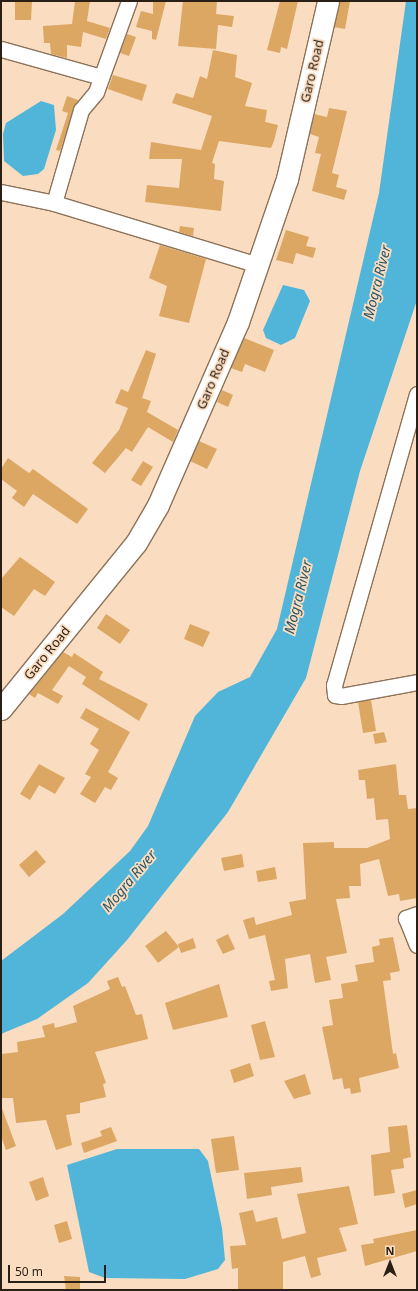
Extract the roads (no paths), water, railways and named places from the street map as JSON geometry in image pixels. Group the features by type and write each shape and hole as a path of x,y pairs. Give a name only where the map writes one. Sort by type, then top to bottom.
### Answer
{"street":[{"path":"54,203 81,110 96,92 128,1"},
{"name":"Garo Road","path":"1,709 128,554 158,505 238,322 258,265 287,179 328,1"},
{"path":"1,49 101,77"},
{"path":"1,192 54,203 258,265"},
{"path":"417,394 334,685 335,694 341,696 417,682"},
{"path":"417,914 406,918 417,945"}],"water":[{"name":"Mogra River","path":"406,1 417,1 417,300 360,471 306,678 228,812 127,940 88,983 37,1019 1,1034 1,961 63,914 130,851 148,826 195,716 218,692 250,677 277,629 379,193"},
{"path":"41,101 54,105 56,130 44,169 38,174 23,176 4,161 3,134 6,123"},
{"path":"283,285 304,290 310,301 295,338 281,345 266,338 263,330"},
{"path":"117,1149 199,1149 208,1161 222,1228 225,1260 218,1269 185,1279 105,1278 89,1272 67,1165"}]}
